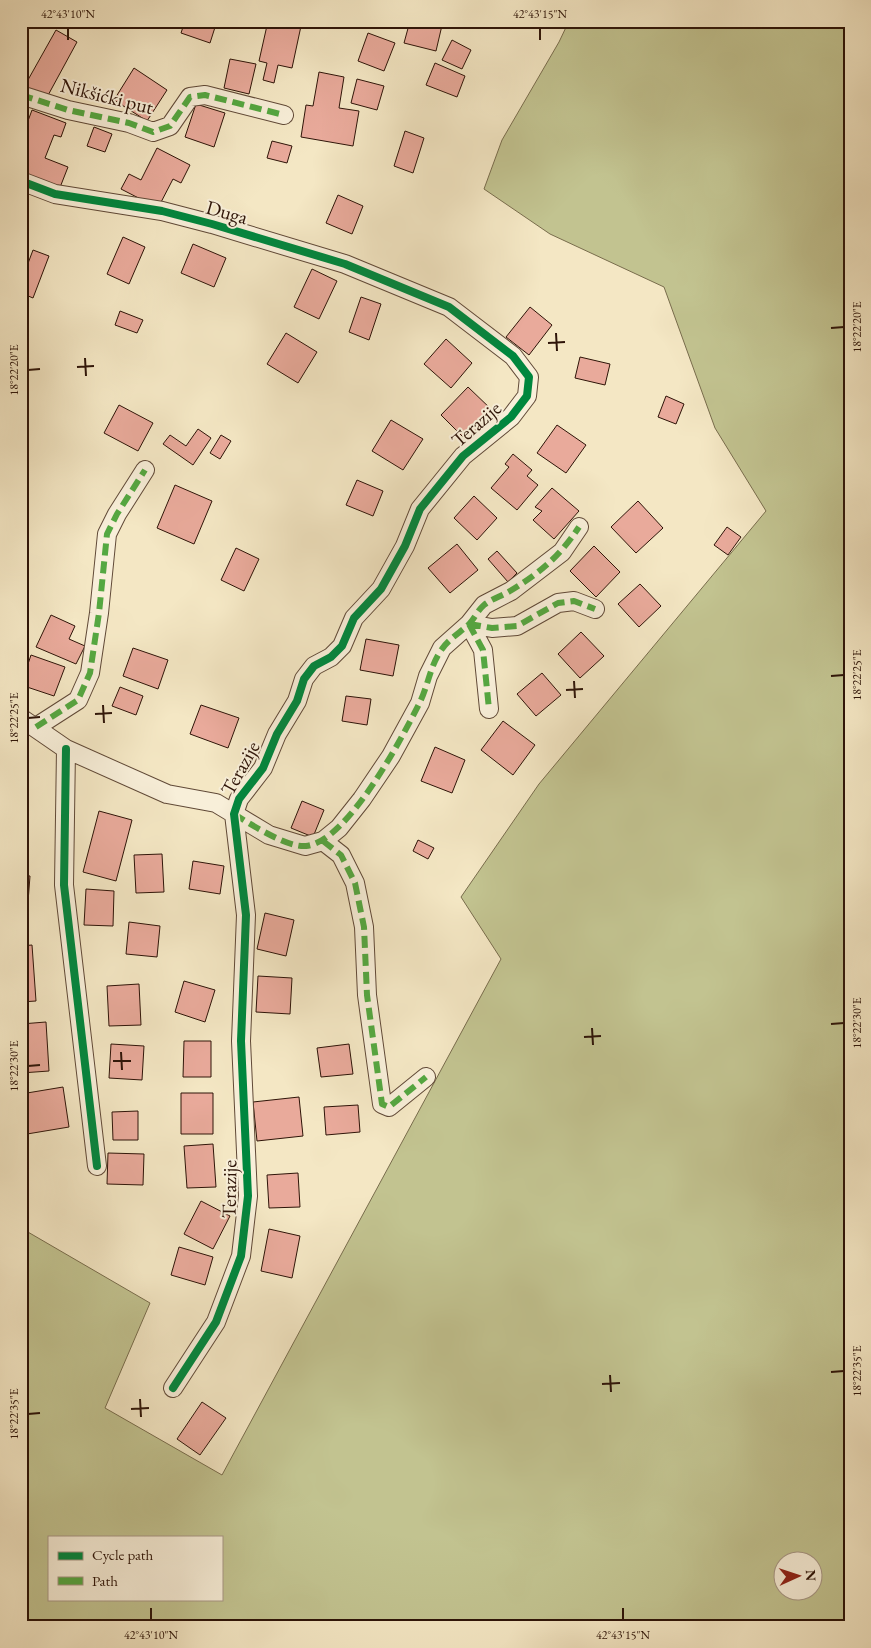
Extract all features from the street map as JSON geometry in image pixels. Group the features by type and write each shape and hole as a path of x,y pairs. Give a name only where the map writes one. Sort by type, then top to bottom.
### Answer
{"street":[{"name":"Nikšićki put","path":"21,95 68,110 129,123 153,132 170,126 190,97 205,95 284,116"},
{"name":"Duga","path":"21,181 54,194 115,202 212,224 345,264 418,294"},
{"name":"Terazije","path":"172,1388 216,1322 241,1256 248,1196 241,1041 246,915 234,814 239,798 263,768 276,734 297,701 304,679 314,666 331,657 342,646 354,618 381,589 405,546 420,509 462,456 511,417 527,396 529,377 513,356 449,307 418,294"},
{"name":"Terazije","path":"145,470 116,514 107,534 99,613 90,673 78,700 28,722 66,750 167,794 216,803 269,835 304,846 323,841"},
{"path":"426,1077 389,1107 382,1104 367,995 364,963 364,927 355,883 341,854 323,841 339,828 362,799 390,756 420,703 428,676 442,648 469,624 484,605 527,580 562,552 579,527"},
{"path":"469,624 492,628 517,626 558,603 574,601 595,609"},
{"path":"469,624 482,650 489,709"},
{"path":"66,750 64,885 97,1166"}],"green space":[{"path":"569,21 850,21 850,1627 21,1627 21,1228 150,1303 105,1408 222,1475 501,959 461,897 539,784 766,511 715,428 664,287 550,234 484,189 502,140 559,42"}],"building":[{"path":"185,21 217,21 210,43 181,33"},
{"path":"268,21 301,26 292,68 278,65 274,83 263,80 267,63 259,61"},
{"path":"410,21 443,21 436,51 404,43"},
{"path":"482,21 498,21 496,27 482,23"},
{"path":"56,30 77,42 46,99 24,87"},
{"path":"368,33 395,43 384,71 358,61"},
{"path":"452,40 471,50 462,69 442,60"},
{"path":"230,59 256,64 249,94 224,88"},
{"path":"435,63 465,76 457,97 426,85"},
{"path":"134,68 167,90 147,121 114,100"},
{"path":"319,72 344,77 339,108 359,111 353,146 301,137 306,105 313,106"},
{"path":"357,79 384,86 377,110 351,103"},
{"path":"196,104 225,113 214,147 185,137"},
{"path":"32,110 66,123 61,137 54,135 45,158 68,167 59,190 21,176 21,140"},
{"path":"94,127 112,134 105,152 87,146"},
{"path":"405,131 424,138 413,173 394,166"},
{"path":"272,141 292,146 287,163 267,158"},
{"path":"157,148 190,165 181,183 173,179 158,208 121,189 129,174 141,180"},
{"path":"338,195 363,206 352,234 326,223"},
{"path":"123,237 145,247 129,284 107,274"},
{"path":"193,244 226,258 214,287 181,273"},
{"path":"33,250 49,256 33,298 21,293 21,282"},
{"path":"312,269 337,281 319,319 294,307"},
{"path":"361,297 381,304 369,340 349,332"},
{"path":"530,307 552,325 529,355 506,337"},
{"path":"120,311 143,320 137,333 115,325"},
{"path":"286,333 317,352 298,383 267,364"},
{"path":"446,339 472,363 451,388 424,364"},
{"path":"580,357 610,364 605,385 575,378"},
{"path":"468,387 493,411 466,440 441,415"},
{"path":"666,396 684,404 676,424 658,417"},
{"path":"119,405 153,423 138,451 104,433"},
{"path":"391,420 423,439 403,470 372,451"},
{"path":"557,425 586,445 566,473 537,453"},
{"path":"198,429 211,438 193,465 163,444 170,435 186,446"},
{"path":"221,435 231,441 220,459 210,453"},
{"path":"513,454 532,470 527,476 538,485 517,510 491,488 509,467 505,464"},
{"path":"357,480 383,491 373,516 346,505"},
{"path":"175,485 212,501 194,544 157,528"},
{"path":"552,488 579,511 554,539 533,520 542,511 535,507"},
{"path":"474,496 497,518 477,540 454,518"},
{"path":"638,501 663,528 636,553 611,527"},
{"path":"727,527 741,537 728,555 714,545"},
{"path":"457,544 478,570 450,593 428,568"},
{"path":"594,546 620,572 596,597 570,571"},
{"path":"236,548 259,559 244,591 221,580"},
{"path":"497,551 517,573 508,582 488,559"},
{"path":"640,584 661,606 639,627 618,604"},
{"path":"51,615 75,626 69,639 85,646 76,664 36,647"},
{"path":"581,632 604,656 580,678 558,654"},
{"path":"366,639 399,645 393,676 360,670"},
{"path":"133,648 168,660 158,689 123,676"},
{"path":"31,655 65,667 54,696 21,685"},
{"path":"542,673 561,695 536,716 517,694"},
{"path":"120,687 143,696 136,715 112,706"},
{"path":"346,696 371,699 367,725 342,721"},
{"path":"201,705 239,718 228,748 190,734"},
{"path":"503,721 535,745 513,775 481,750"},
{"path":"435,747 465,760 452,793 421,781"},
{"path":"302,801 324,810 313,837 291,828"},
{"path":"99,811 132,820 116,881 83,872"},
{"path":"418,840 434,848 428,859 413,851"},
{"path":"162,854 164,892 136,893 134,855"},
{"path":"193,861 224,866 220,894 189,889"},
{"path":"21,875 30,876 27,915 21,914"},
{"path":"86,889 114,891 113,926 84,925"},
{"path":"265,913 294,920 286,956 257,949"},
{"path":"129,922 160,926 157,957 126,954"},
{"path":"32,945 36,1001 21,1002 21,946"},
{"path":"258,976 292,978 290,1014 256,1012"},
{"path":"184,981 215,990 205,1022 175,1012"},
{"path":"139,984 141,1025 109,1026 107,986"},
{"path":"46,1022 49,1071 21,1073 21,1024"},
{"path":"184,1041 211,1041 211,1077 183,1077"},
{"path":"111,1044 144,1046 142,1080 109,1078"},
{"path":"349,1044 353,1074 321,1077 317,1048"},
{"path":"63,1087 69,1127 27,1134 21,1094"},
{"path":"181,1093 213,1093 213,1134 181,1134"},
{"path":"299,1097 303,1136 257,1141 253,1102"},
{"path":"358,1105 360,1132 326,1135 324,1107"},
{"path":"138,1111 138,1140 113,1140 112,1112"},
{"path":"213,1144 216,1187 187,1188 184,1146"},
{"path":"108,1153 144,1154 143,1185 107,1184"},
{"path":"298,1173 300,1207 269,1208 267,1175"},
{"path":"201,1201 230,1216 213,1249 184,1234"},
{"path":"269,1229 300,1236 292,1278 261,1271"},
{"path":"179,1247 213,1257 205,1285 171,1275"},
{"path":"202,1402 226,1418 200,1455 177,1439"}],"marked path":[{"path":"21,95 68,110 129,123 153,132 170,126 190,97 205,95 284,115"},
{"path":"36,727 78,700 90,673 99,613 107,534 117,514 145,470"},
{"path":"234,814 249,824 298,846 306,846 322,840 338,827 355,809 371,787 400,741 419,704 438,655 444,646 469,624 484,605 521,584 549,563 579,527"},
{"path":"469,624 492,628 517,626 558,603 574,601 595,609"},
{"path":"469,624 483,650 489,709"},
{"path":"323,841 341,855 355,883 364,927 367,995 382,1104 389,1107 426,1077"}],"cycle path":[{"path":"21,181 55,194 162,211 345,264 449,307 513,356 529,377 527,396 511,417 463,456 420,509 405,546 381,589 354,618 342,646 331,657 314,666 304,679 297,701 277,734 263,768 239,799 234,814 246,915 241,1041 248,1196 241,1256 216,1322 173,1388"},
{"path":"66,749 64,885 97,1166"}]}
